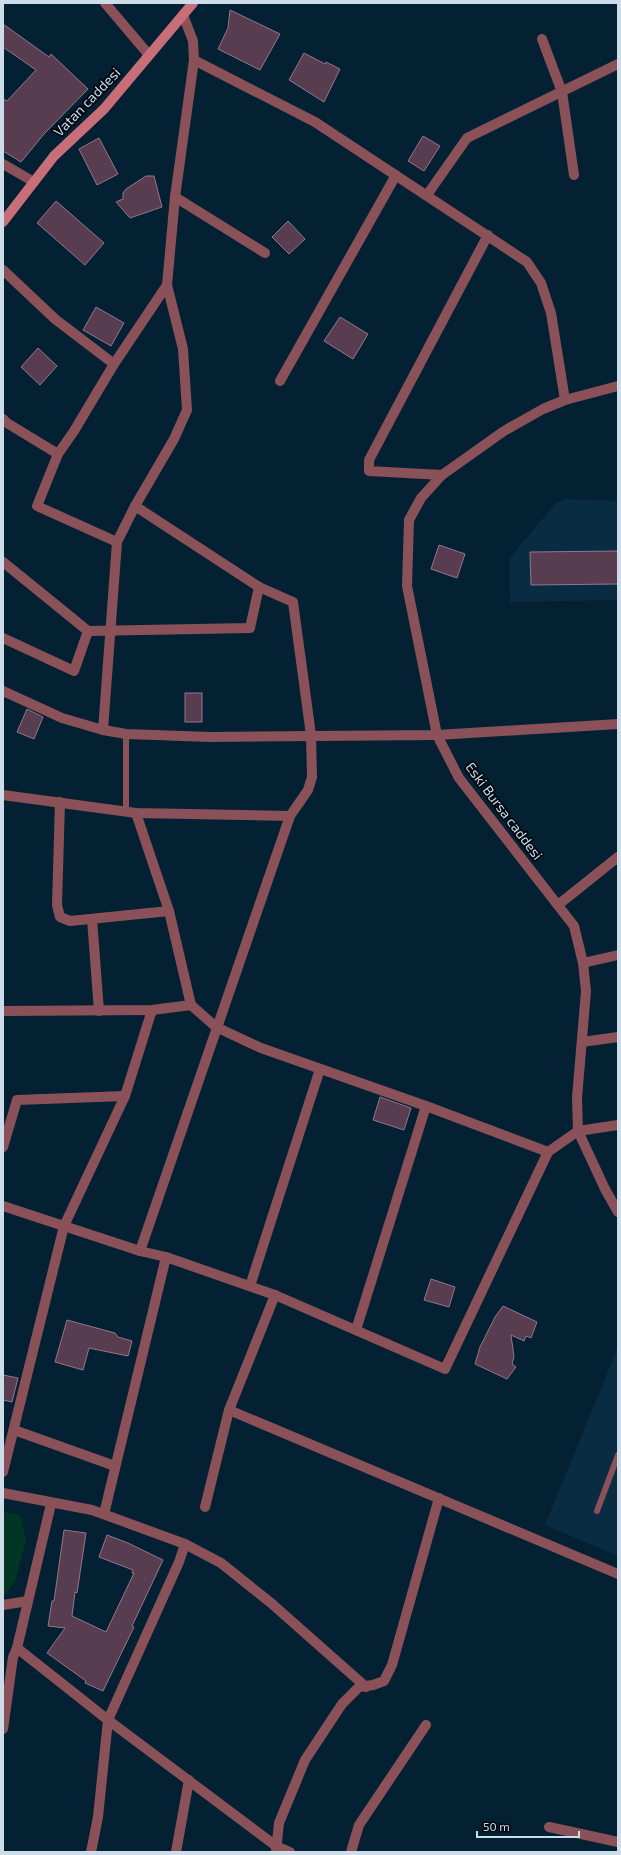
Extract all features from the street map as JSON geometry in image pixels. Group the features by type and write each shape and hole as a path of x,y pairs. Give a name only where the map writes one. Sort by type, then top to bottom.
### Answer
{"street":[{"path":"105,3 149,55"},
{"name":"Vatan caddesi","path":"3,222 54,156 104,108 193,3"},
{"path":"103,730 112,631 117,542 135,506 174,439 187,410 184,349 167,285 175,197 194,60 193,41 183,15"},
{"path":"542,39 562,92 574,175"},
{"path":"194,60 315,122 528,262 542,283 551,313 565,400"},
{"path":"427,195 467,138 618,64"},
{"path":"3,164 34,182"},
{"path":"280,381 396,175"},
{"path":"175,197 265,253"},
{"path":"442,475 369,470 369,460 488,235"},
{"path":"3,270 55,319 114,364"},
{"path":"117,542 36,506 58,454 74,431 114,364 167,285"},
{"name":"Eski Bursa caddesi","path":"618,386 565,400 543,409 504,431 442,475 421,498 409,520 407,586 437,735 458,778 574,926 583,963 586,991 577,1098 578,1131 605,1189 618,1212"},
{"path":"3,419 58,454"},
{"path":"135,506 259,587 293,602 310,735 312,777 308,790 290,816 140,1251"},
{"path":"3,562 88,631 250,628 259,587"},
{"path":"3,638 74,671 88,631"},
{"path":"3,691 62,718 103,730 126,734 211,737 437,735 618,724"},
{"path":"3,795 131,812 290,816"},
{"path":"60,802 57,905 60,917 70,922 170,911"},
{"path":"131,812 170,911 191,1004 216,1027 261,1048 426,1106 548,1152"},
{"path":"558,905 618,857"},
{"path":"92,919 100,1011"},
{"path":"583,963 618,955"},
{"path":"3,1012 152,1010 191,1004"},
{"path":"3,1472 64,1226 124,1096 152,1010"},
{"path":"582,1042 618,1037"},
{"path":"250,1286 320,1069"},
{"path":"3,1147 17,1100 124,1096"},
{"path":"356,1330 426,1106"},
{"path":"3,1206 140,1251 166,1257 275,1295 445,1370 548,1152 578,1131 618,1125"},
{"path":"104,1514 166,1257"},
{"path":"205,1507 229,1410 275,1295"},
{"path":"229,1410 618,1574"},
{"path":"14,1430 115,1466"},
{"path":"3,1493 51,1504 92,1510 185,1544 221,1563 366,1686"},
{"path":"276,1849 279,1823 305,1760 342,1704 360,1687 384,1681 392,1665 439,1498"},
{"path":"3,1729 13,1657 17,1648 51,1504"},
{"path":"91,1852 98,1818 108,1720 179,1562 185,1544"},
{"path":"3,1605 28,1601"},
{"path":"17,1648 276,1849 290,1852"},
{"path":"352,1852 359,1825 426,1725"},
{"path":"176,1852 189,1780"},
{"path":"549,1827 618,1842"}],"lane":[{"path":"126,734 131,812"},
{"path":"597,1511 618,1455"}],"shaded area":[{"path":"565,499 618,501 618,600 510,602 509,559 555,504"},
{"path":"618,1347 618,1556 545,1525"}],"green space":[{"path":"3,1512 20,1515 26,1540 15,1581 6,1594 3,1594"}],"building":[{"path":"230,10 280,34 260,70 218,49 228,28"},
{"path":"3,24 49,57 51,54 88,89 44,134 21,162 3,151 3,99 7,101 36,70 3,47"},
{"path":"304,53 325,64 326,62 340,69 324,102 289,80"},
{"path":"423,136 440,146 424,171 408,161"},
{"path":"99,138 118,174 97,185 79,149"},
{"path":"146,176 154,176 162,207 130,218 116,202 123,199 123,193 126,189"},
{"path":"56,201 104,243 85,265 37,223"},
{"path":"288,221 305,239 289,254 272,237"},
{"path":"96,307 124,323 111,346 83,330"},
{"path":"340,317 368,334 353,359 324,341"},
{"path":"38,348 57,366 40,385 21,367"},
{"path":"439,545 465,554 457,578 431,569"},
{"path":"618,551 618,584 531,585 530,552"},
{"path":"185,693 202,693 202,722 185,722"},
{"path":"27,709 43,717 34,739 17,732"},
{"path":"380,1097 411,1108 404,1130 373,1120"},
{"path":"431,1279 455,1287 449,1307 424,1300"},
{"path":"503,1306 537,1322 531,1338 526,1336 524,1341 511,1335 514,1357 512,1364 516,1367 507,1379 475,1364 480,1347 495,1317"},
{"path":"67,1320 115,1333 118,1337 132,1341 128,1356 89,1348 83,1370 55,1362"},
{"path":"3,1375 18,1378 12,1402 3,1400"},
{"path":"64,1530 86,1533 72,1616 106,1632 134,1573 132,1573 133,1570 99,1557 107,1535 128,1543 163,1560 132,1626 134,1627 103,1691 85,1683 86,1681 47,1653 65,1628 48,1626 52,1601 54,1601"}]}
